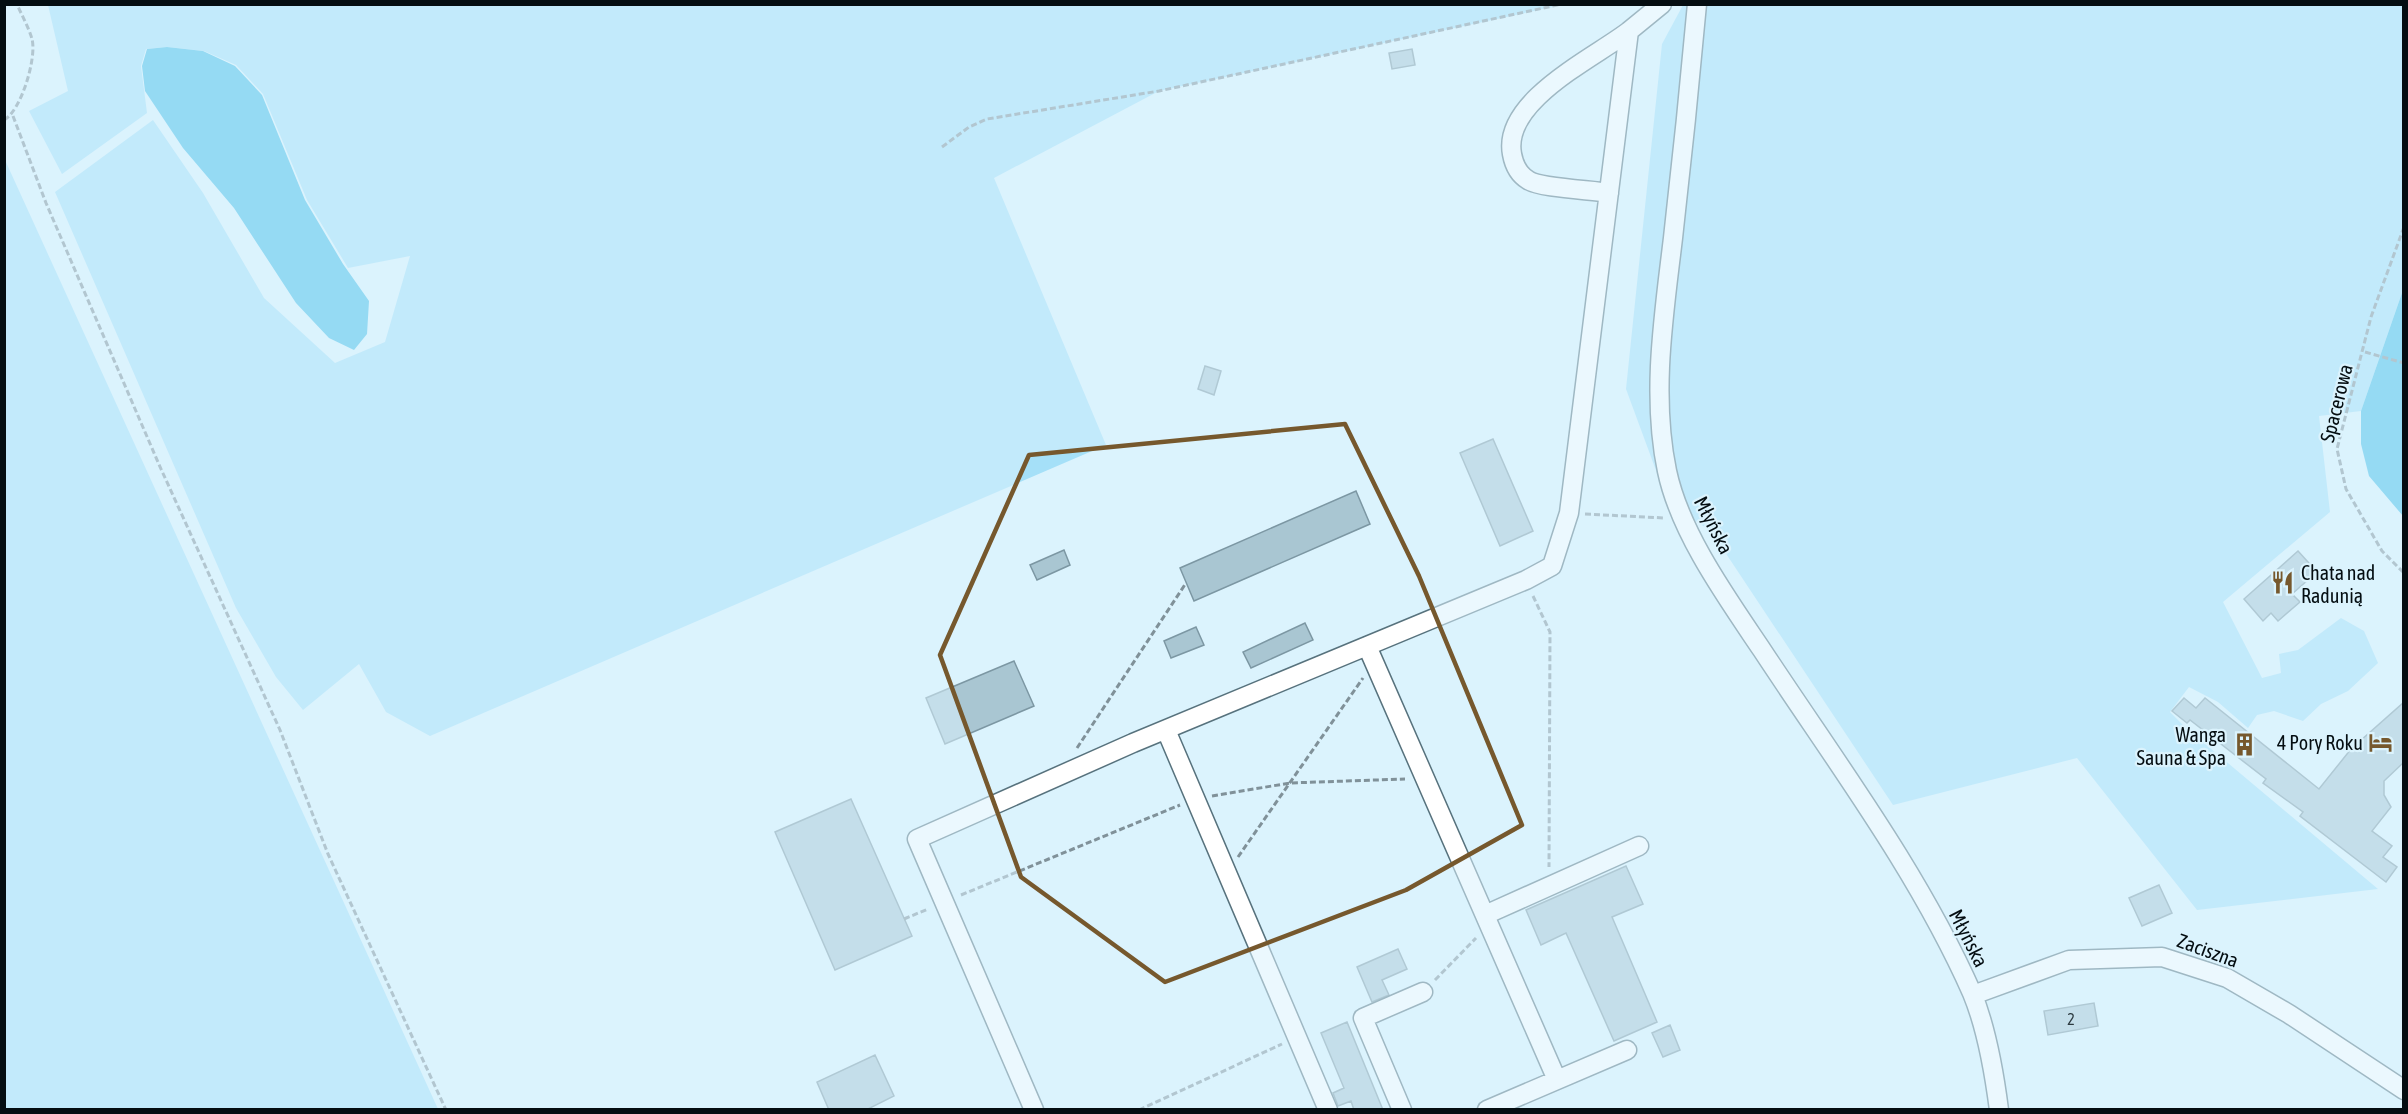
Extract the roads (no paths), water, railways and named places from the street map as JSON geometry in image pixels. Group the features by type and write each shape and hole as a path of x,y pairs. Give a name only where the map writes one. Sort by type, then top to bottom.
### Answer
{"street":[{"path":"1609,193 1529,181 1515,167 1510,141 1518,120 1545,89 1629,31 1662,4"},
{"name":"Młyńska","path":"1697,4 1689,105 1661,340 1660,412 1667,471 1682,516 1728,600 1921,892 1973,995 1994,1070 2000,1110"},
{"path":"1034,1110 917,839 1166,730 1371,654 1552,566 1569,513 1629,31"},
{"path":"1371,654 1557,1080"},
{"path":"1166,730 1328,1110"},
{"path":"1487,920 1549,887 1639,846"},
{"name":"Zaciszna","path":"1973,995 2069,960 2162,957 2227,978 2289,1014 2403,1090"},
{"path":"1402,1110 1363,1018 1423,992"},
{"path":"1487,1110 1627,1050"}],"water":[{"path":"167,47 203,51 235,66 262,95 305,200 343,264 369,301 367,334 354,350 329,338 296,303 234,208 183,148 145,91 142,66 147,49"},
{"path":"2403,290 2403,516 2369,476 2361,444 2361,411"}],"place":[{"name":"Chata nad Radunią","path":"2283,583"},
{"name":"4 Pory Roku","path":"2381,742"},
{"name":"Wanga Sauna & Spa","path":"2244,745"}]}
